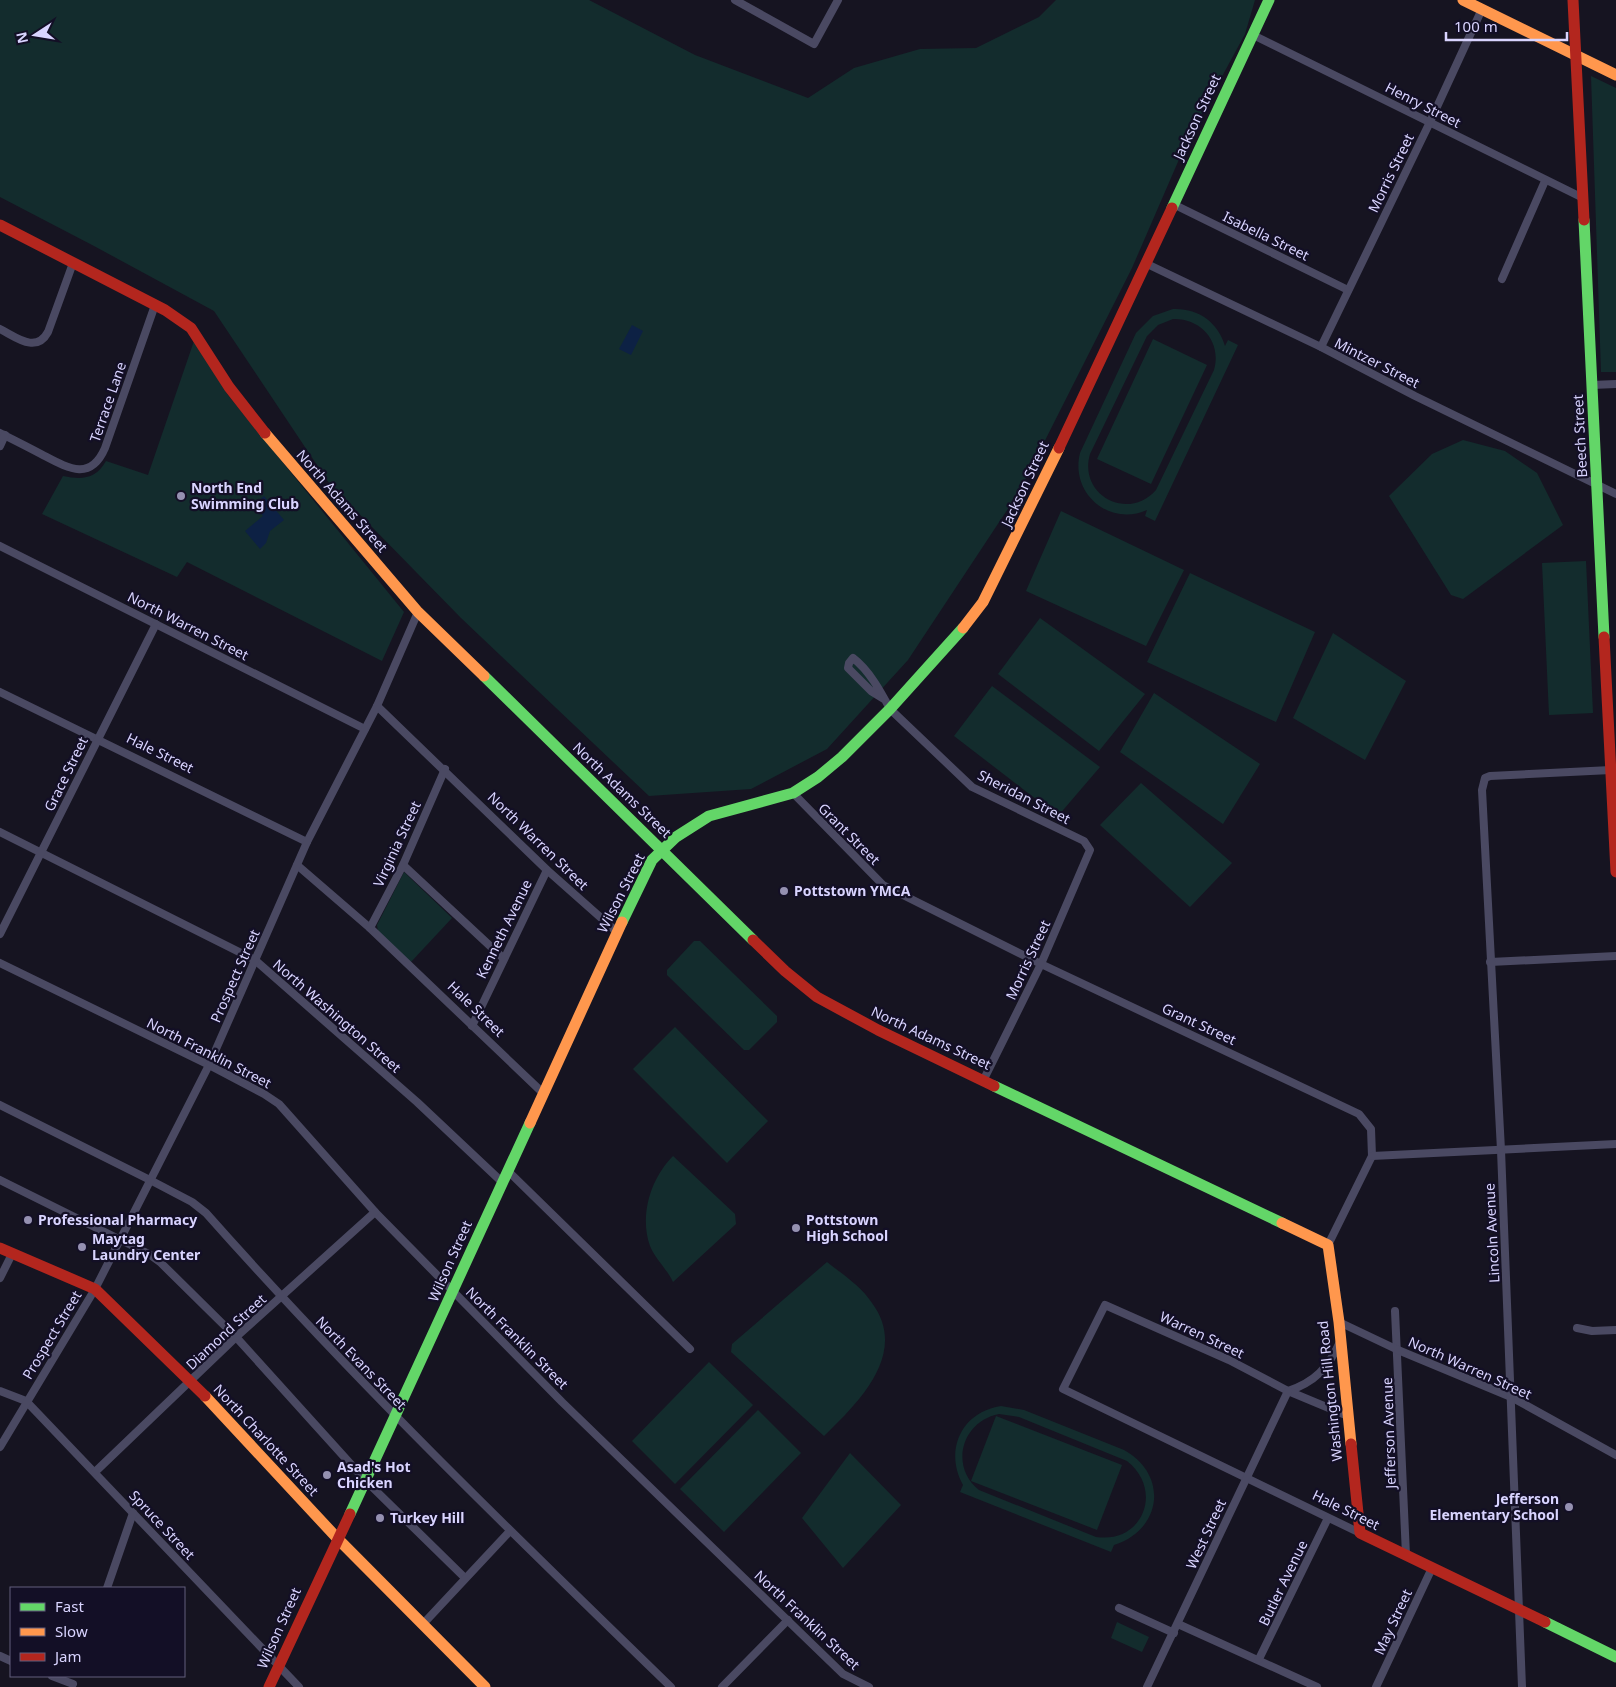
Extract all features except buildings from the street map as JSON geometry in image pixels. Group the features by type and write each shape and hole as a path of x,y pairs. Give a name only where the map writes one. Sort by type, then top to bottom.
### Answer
{"street":[{"path":"735,0 814,44 838,0"},
{"name":"Jackson Street","path":"662,850 683,831 709,816 793,793 827,771 887,704 954,639 983,602 1027,515 1269,0"},
{"path":"1463,0 1616,75"},
{"name":"Beech Street","path":"1573,0 1616,872"},
{"name":"Morris Street","path":"1321,347 1430,122 1482,9"},
{"name":"Henry Street","path":"1253,35 1545,181 1583,198"},
{"path":"1502,279 1545,181"},
{"name":"Isabella Street","path":"1173,204 1348,290"},
{"name":"North Adams Street","path":"0,225 155,305 191,328 228,386 254,420 418,612 809,992 870,1026 1328,1245"},
{"path":"0,329 31,344 41,341 48,332 73,263"},
{"name":"Mintzer Street","path":"1145,263 1321,347 1616,494"},
{"name":"Terrace Lane","path":"3,434 70,469 85,469 98,461 105,448 155,305"},
{"path":"1592,385 1616,384"},
{"path":"0,446 3,434"},
{"name":"North Warren Street","path":"0,546 365,729"},
{"name":"Prospect Street","path":"0,1447 95,1289 209,1066 307,842 377,706 418,612"},
{"name":"Grace Street","path":"0,934 156,624"},
{"name":"Sheridan Street","path":"887,704 861,664 853,658 849,662 848,668 972,787 1084,842 1090,850"},
{"name":"Hale Street","path":"0,692 307,842"},
{"name":"North Warren Street","path":"377,706 547,870 617,932"},
{"name":"Virginia Street","path":"370,928 403,865 445,770"},
{"name":"Lincoln Avenue","path":"1522,1687 1512,1397 1482,790 1485,778 1490,776 1611,770"},
{"name":"Grant Street","path":"793,793 883,885 1041,964 1359,1114 1371,1130 1372,1156"},
{"name":"North Washington Street","path":"0,832 256,960 416,1102 505,1177 690,1349"},
{"name":"Wilson Street","path":"269,1687 337,1538 396,1418 617,932 652,860 662,850"},
{"name":"Morris Street","path":"984,1080 1041,964 1090,850"},
{"name":"Hale Street","path":"297,865 370,928 544,1094"},
{"path":"403,865 503,958"},
{"name":"Kenneth Avenue","path":"472,1026 503,958 547,870"},
{"path":"1490,962 1616,956"},
{"name":"North Franklin Street","path":"0,963 209,1066 264,1094 279,1104 375,1212 562,1402 843,1674 869,1687"},
{"name":"North Evans Street","path":"0,1104 192,1202 206,1213 281,1298 396,1418 671,1687"},
{"path":"1328,1245 1372,1156 1616,1144"},
{"path":"0,1180 149,1254 160,1262 236,1337 366,1481 465,1578"},
{"name":"Diamond Street","path":"95,1472 192,1382 236,1337 375,1212"},
{"name":"Washington Hill Road","path":"1328,1245 1339,1322 1360,1533"},
{"name":"North Charlotte Street","path":"0,1248 95,1289 192,1382 337,1538 485,1687"},
{"path":"0,1278 12,1254"},
{"name":"Hale Street","path":"1105,1305 1062,1390 1616,1657"},
{"name":"Warren Street","path":"1105,1305 1229,1360 1288,1391 1348,1416"},
{"name":"Jefferson Avenue","path":"1395,1311 1406,1555"},
{"name":"North Warren Street","path":"1339,1322 1398,1350 1512,1397 1616,1455"},
{"path":"1577,1328 1592,1331 1616,1330"},
{"path":"1288,1391 1310,1382 1323,1372 1332,1360 1341,1341"},
{"name":"Spruce Street","path":"0,1391 26,1401 298,1687"},
{"name":"West Street","path":"1147,1687 1288,1391"},
{"path":"107,1587 133,1513"},
{"name":"Butler Avenue","path":"1259,1659 1328,1518"},
{"path":"423,1624 510,1531"},
{"name":"May Street","path":"1376,1687 1432,1568"},
{"path":"1119,1608 1174,1633"},
{"path":"722,1687 788,1620"},
{"path":"1178,1624 1259,1659 1317,1687"},
{"path":"56,1677 74,1682"}],"green space":[{"path":"0,0 589,0 695,55 808,98 854,68 920,49 976,48 1039,17 1056,0 1255,0 1245,34 1187,141 1132,268 1019,492 908,660 827,749 751,789 649,796 461,618 329,483 214,311 0,197"},
{"path":"1591,76 1616,88 1616,372 1601,372"},
{"path":"1173,309 1191,311 1212,323 1222,337 1225,346 1228,340 1238,345 1155,521 1145,516 1147,510 1133,514 1119,514 1106,510 1087,493 1081,481 1078,468 1080,453 1136,333 1153,316","holes":["1173,319 1183,320 1200,327 1212,341 1216,360 1214,370 1156,490 1145,499 1132,504 1108,499 1098,492 1091,481 1088,469 1090,454 1147,336 1158,325"]},
{"path":"1153,339 1207,365 1151,484 1097,459"},
{"name":"North End Swimming Club","path":"194,341 228,395 404,612 382,661 187,562 177,577 42,514 63,476 88,477 98,472 106,461 148,475"},
{"path":"1463,440 1505,451 1537,473 1563,525 1463,599 1451,595 1389,496 1432,454"},
{"path":"1061,511 1184,570 1146,646 1026,591"},
{"path":"1586,561 1593,713 1549,715 1542,563"},
{"path":"1190,573 1315,632 1276,722 1147,662"},
{"path":"1040,618 1145,694 1099,751 998,674"},
{"path":"1333,633 1406,681 1365,760 1293,718"},
{"path":"992,686 1100,767 1058,816 954,736"},
{"path":"1154,693 1260,764 1223,824 1120,752"},
{"path":"1141,783 1232,863 1190,907 1100,825"},
{"path":"404,872 452,918 410,963 378,932 377,925"},
{"path":"694,941 700,941 777,1016 777,1022 749,1050 744,1050 667,975 667,970"},
{"path":"675,1027 768,1121 727,1163 633,1069"},
{"path":"673,1156 735,1214 736,1224 673,1282 650,1246 646,1222 649,1198 653,1186 665,1165"},
{"path":"827,1262 868,1297 882,1322 885,1340 882,1358 875,1375 851,1408 824,1436 731,1352 732,1344"},
{"path":"709,1362 753,1405 675,1484 632,1441"},
{"path":"1001,1406 1024,1410 1124,1450 1138,1461 1148,1473 1153,1487 1154,1501 1150,1515 1142,1527 1130,1538 1114,1545 1111,1552 960,1492 963,1485 955,1459 956,1447 966,1425 976,1416","holes":["999,1414 1019,1417 1127,1461 1138,1473 1144,1486 1146,1500 1143,1513 1136,1524 1126,1532 1112,1537 1096,1537 979,1490 970,1480 964,1469 962,1457 969,1435 976,1425 986,1418"]},
{"path":"758,1410 801,1453 724,1532 680,1489"},
{"path":"996,1416 1122,1465 1097,1530 971,1481"},
{"path":"850,1453 901,1505 843,1568 802,1518"},
{"path":"1117,1622 1149,1637 1142,1652 1111,1638"}],"water":[{"path":"632,325 643,331 631,355 619,349"},
{"path":"264,496 284,520 270,531 266,543 260,549 245,531 263,516 254,505"}],"traffic: fast":[{"path":"1172,208 1269,0"},
{"path":"1584,220 1604,637"},
{"path":"622,922 652,860 676,837 709,816 793,793 818,777 842,757 890,709 963,628"},
{"path":"484,676 753,940"},
{"path":"994,1086 1282,1223"},
{"path":"350,1514 530,1123"},
{"path":"1545,1622 1616,1657"}],"traffic: slow":[{"path":"1463,0 1616,75"},
{"path":"265,433 418,612 484,676"},
{"path":"963,628 983,602 1059,448"},
{"path":"530,1123 622,922"},
{"path":"1282,1223 1328,1245 1339,1322 1351,1444"},
{"path":"205,1396 337,1538 485,1687"}],"traffic: jam":[{"path":"1573,0 1584,220"},
{"path":"1059,448 1172,208"},
{"path":"0,225 165,310 191,328 229,387 265,433"},
{"path":"1604,637 1616,872"},
{"path":"753,940 785,971 817,997 878,1030 994,1086"},
{"path":"0,1248 95,1289 205,1396"},
{"path":"1351,1444 1360,1533 1545,1622"},
{"path":"269,1687 350,1514"}],"place":[{"name":"North End Swimming Club","path":"181,496"},
{"name":"Pottstown YMCA","path":"784,891"},
{"name":"Professional Pharmacy","path":"28,1220"},
{"name":"Pottstown High School","path":"796,1228"},
{"name":"Maytag Laundry Center","path":"82,1247"},
{"name":"Asad's Hot Chicken","path":"327,1475"},
{"name":"Jefferson Elementary School","path":"1569,1507"},
{"name":"Turkey Hill","path":"380,1518"}]}
